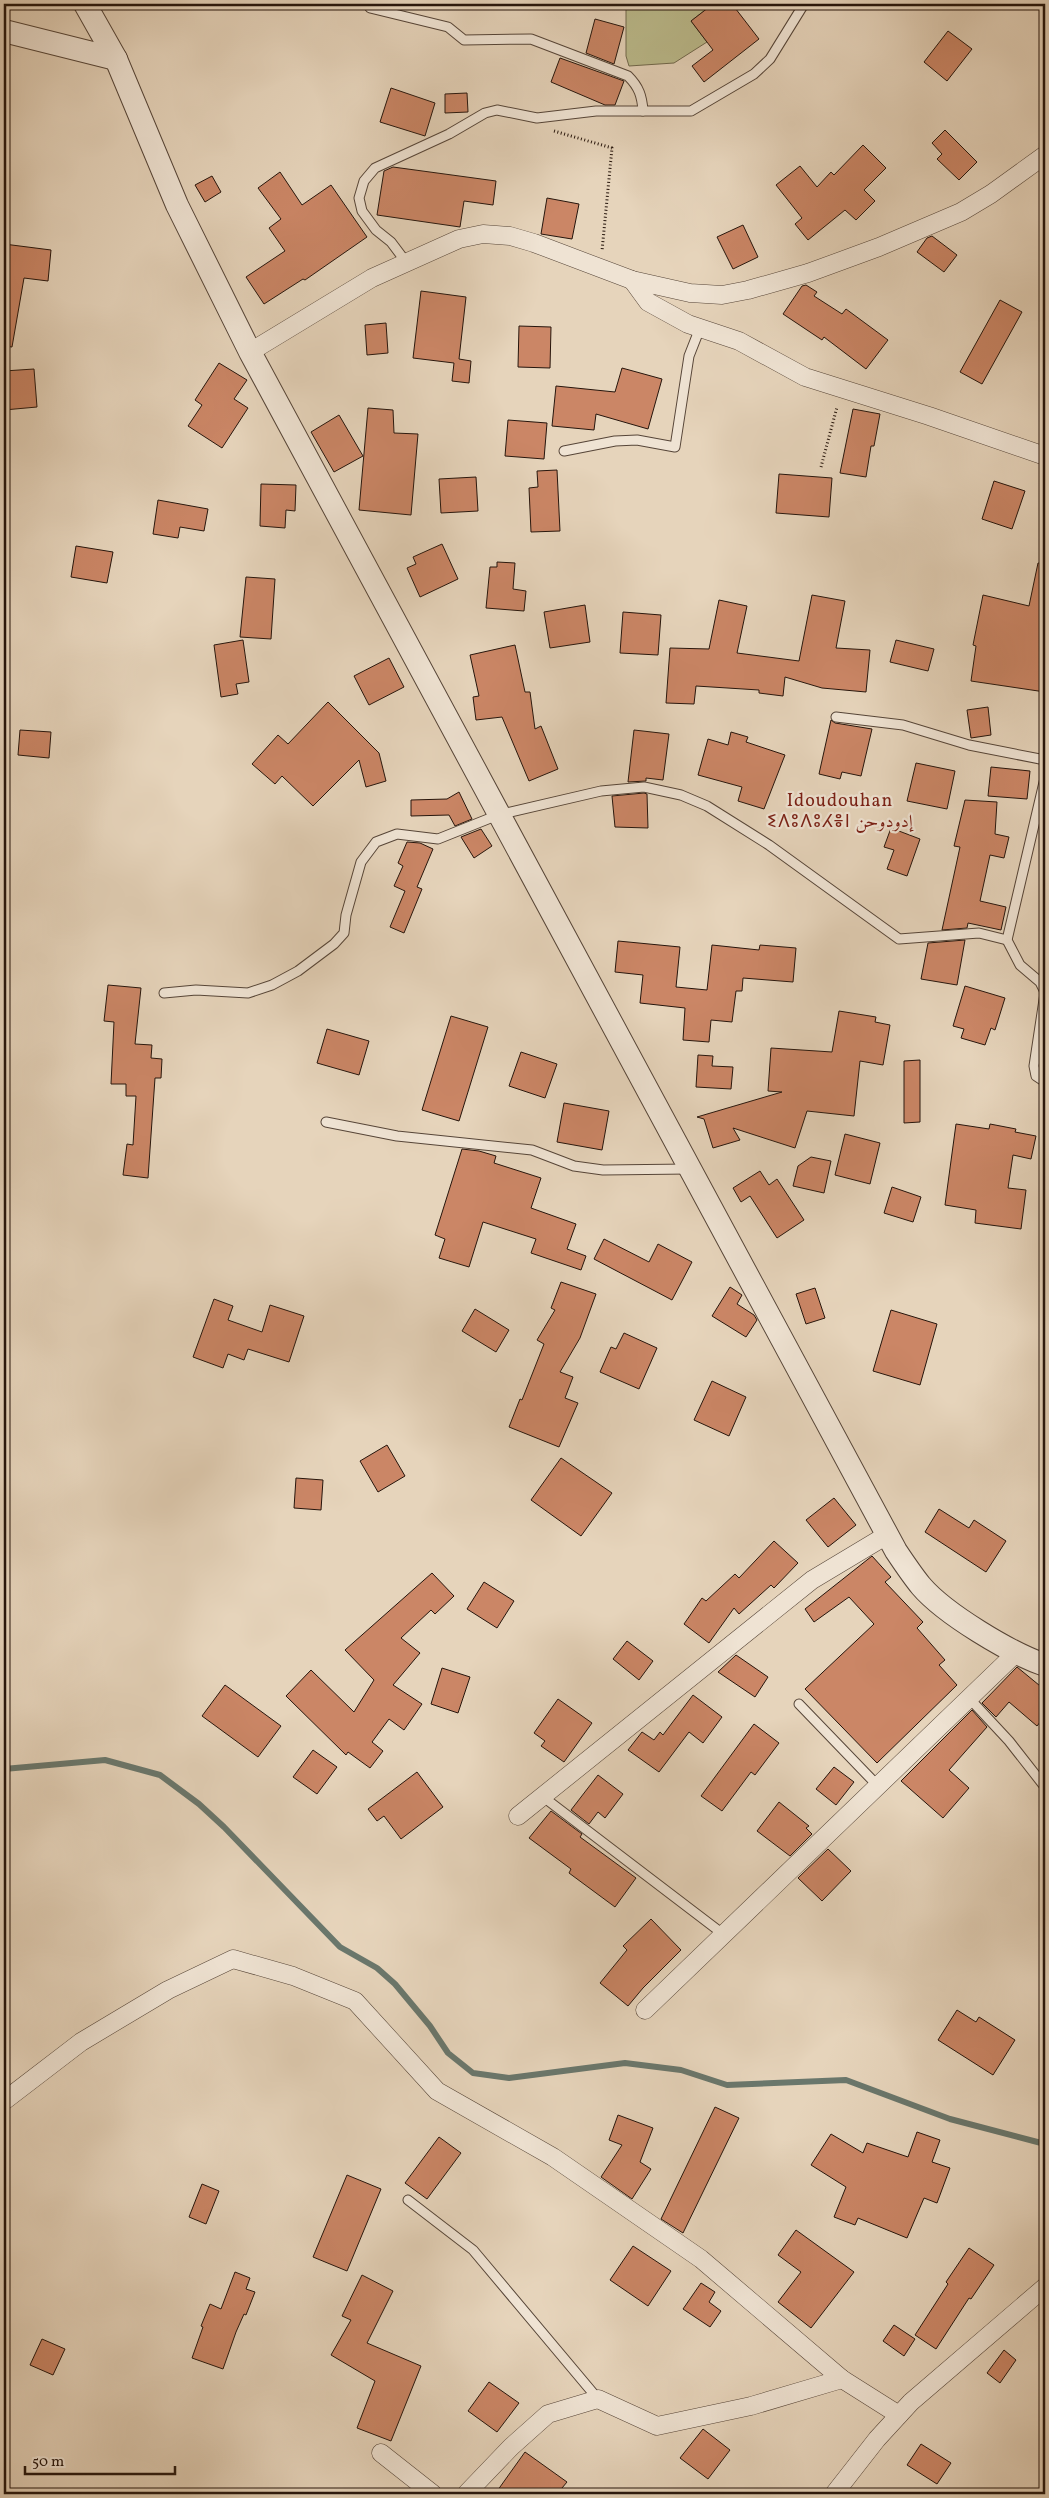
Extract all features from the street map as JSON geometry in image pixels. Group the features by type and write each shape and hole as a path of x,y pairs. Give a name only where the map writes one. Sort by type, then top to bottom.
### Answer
{"street":[{"path":"85,4 116,59 177,204 250,352 887,1535 922,1587 993,1640 1045,1665"},
{"path":"4,31 116,59"},
{"path":"250,352 372,278 459,239 483,234 510,236 534,243 632,280 690,293 722,295 808,273 879,247 961,212 991,194 1045,155"},
{"path":"632,280 648,302 700,328 739,341 805,377 929,416 1045,456"},
{"path":"518,1816 812,1580 887,1535"},
{"path":"645,2010 1017,1652"},
{"path":"4,2101 82,2042 168,1990 233,1959 292,1976 355,2001 437,2091 553,2157 701,2259 842,2379 899,2414"},
{"path":"834,2494 876,2439 910,2402 1045,2287"},
{"path":"466,2494 511,2447 548,2414 598,2399 657,2426 750,2406 842,2379"},
{"path":"381,2453 433,2494"}],"lane":[{"path":"406,262 392,242 376,230 362,211 359,198 364,181 375,168 449,134 485,113 497,110 537,118 596,111 692,111 754,74 770,59 804,4"},
{"path":"370,8 448,27 464,40 520,38 550,46 628,76 636,84 642,96 643,111"},
{"path":"564,451 615,441 637,440 675,447 689,356 700,328"},
{"path":"836,716 903,725 969,745 1045,760"},
{"path":"1045,778 1007,940 1020,965 1040,982 1045,993 1034,1066 1036,1076 1045,1082"},
{"path":"164,993 196,990 248,993 272,985 298,971 334,944 344,933 346,915 361,862 376,842 397,834 438,839 498,815 601,791 644,787 681,795 707,806 769,844 899,940 979,933 1007,940"},
{"path":"326,1122 397,1136 532,1150 574,1166 603,1170 689,1169"},
{"path":"969,1698 1009,1741 1045,1787"},
{"path":"798,1704 878,1786"},
{"path":"542,1796 723,1934"},
{"path":"408,2200 473,2250 598,2399"}],"path":[{"path":"537,118 538,127 612,148 603,249"},
{"path":"821,467 842,389"}],"green space":[{"path":"626,4 713,4 691,21 707,42 674,63 629,66 626,56"}],"building":[{"path":"713,4 732,4 759,39 704,82 692,66 713,50 691,21"},
{"path":"595,19 624,27 614,64 586,53"},
{"path":"948,31 972,49 947,81 924,62"},
{"path":"560,58 624,81 615,105 605,105 551,82"},
{"path":"391,88 435,103 425,136 380,122"},
{"path":"467,93 468,112 445,113 445,94"},
{"path":"945,130 977,162 959,180 937,159 942,154 932,143"},
{"path":"863,145 886,168 864,190 875,201 856,220 845,210 808,240 795,224 802,218 776,185 800,166 817,187 831,172 834,175"},
{"path":"393,167 496,181 493,205 464,201 460,227 377,215 384,171"},
{"path":"280,172 302,205 331,185 367,237 305,280 303,279 264,304 246,277 285,251 269,228 281,219 258,188"},
{"path":"212,176 221,192 205,202 195,185"},
{"path":"547,198 579,204 572,239 541,234"},
{"path":"743,225 758,257 733,269 717,237"},
{"path":"932,236 957,255 944,272 917,252 927,238"},
{"path":"4,244 51,250 48,281 24,278 12,347 4,346"},
{"path":"806,285 817,292 814,296 842,314 846,309 888,340 866,369 824,337 822,340 783,314 802,286"},
{"path":"421,291 466,297 459,359 471,361 469,383 452,381 454,363 413,358"},
{"path":"1000,300 1022,312 982,384 960,372"},
{"path":"386,323 388,353 367,355 365,325"},
{"path":"519,326 551,327 550,368 518,367"},
{"path":"219,363 247,380 234,399 248,408 222,448 188,426 202,405 195,400"},
{"path":"622,368 662,379 648,429 596,414 594,430 552,426 556,386 615,392"},
{"path":"34,369 37,407 4,410 4,371"},
{"path":"368,408 393,410 394,433 418,434 411,515 359,510"},
{"path":"853,409 880,414 874,446 871,446 866,477 840,473"},
{"path":"339,415 363,456 334,472 311,432"},
{"path":"508,420 547,423 544,459 505,456"},
{"path":"557,470 560,531 531,532 529,488 538,487 537,471"},
{"path":"779,474 832,478 829,517 776,513"},
{"path":"476,477 478,511 441,513 439,479"},
{"path":"994,481 1025,491 1012,529 982,519"},
{"path":"261,484 296,485 295,511 286,510 285,528 260,526"},
{"path":"158,500 208,509 204,531 180,527 178,538 153,534"},
{"path":"442,544 458,579 420,597 407,568 416,564 413,557"},
{"path":"76,546 113,552 107,583 71,577"},
{"path":"497,562 515,563 513,589 526,591 524,611 486,608 490,567 497,567"},
{"path":"1038,563 1045,564 1045,692 971,681 976,646 973,645 983,595 1029,606"},
{"path":"246,577 275,579 271,639 240,637"},
{"path":"812,595 845,601 836,648 870,650 866,692 822,688 785,677 783,696 759,693 759,690 696,686 694,704 666,703 670,648 709,649 719,600 747,606 737,653 799,661"},
{"path":"585,605 590,642 550,648 544,612"},
{"path":"623,612 661,615 658,655 620,653"},
{"path":"243,640 249,682 236,684 238,694 221,697 214,645"},
{"path":"896,640 934,649 928,671 890,662"},
{"path":"515,645 525,692 530,692 535,729 541,726 558,769 529,781 502,717 476,720 473,697 479,696 470,655"},
{"path":"389,658 404,687 369,705 354,676"},
{"path":"328,702 379,753 386,781 366,787 359,760 313,806 282,776 275,784 252,764 278,735 288,744"},
{"path":"988,707 991,735 971,738 967,710"},
{"path":"831,720 835,723 872,729 861,776 842,772 840,779 819,774"},
{"path":"20,730 51,732 49,758 18,755"},
{"path":"634,730 669,734 663,780 646,778 646,781 628,782"},
{"path":"731,732 748,737 746,742 785,755 764,809 738,801 742,787 698,775 708,739 728,745"},
{"path":"916,763 955,771 947,809 907,801"},
{"path":"991,767 1030,771 1027,799 988,796"},
{"path":"459,792 472,819 455,826 449,815 411,816 411,800 447,799"},
{"path":"647,794 648,828 615,827 612,796"},
{"path":"965,800 997,802 995,834 1009,837 1004,858 990,855 980,901 1006,907 1001,930 968,923 967,928 942,930 960,847 954,846"},
{"path":"891,828 920,839 907,876 887,869 894,850 884,847"},
{"path":"481,829 492,846 474,858 461,837"},
{"path":"407,842 420,843 433,849 417,887 422,889 404,933 390,927 405,891 394,886 403,866 398,863"},
{"path":"965,940 957,985 921,979 928,943"},
{"path":"618,941 680,947 676,987 707,990 712,945 759,950 760,945 796,948 793,982 743,978 742,991 736,991 732,1022 711,1020 709,1042 683,1040 685,1008 640,1003 643,975 615,972"},
{"path":"108,985 141,988 135,1044 152,1045 151,1058 162,1059 161,1078 155,1078 148,1178 123,1175 127,1144 133,1145 136,1096 126,1096 126,1084 111,1084 114,1022 104,1021"},
{"path":"965,986 1005,998 995,1030 991,1028 985,1045 961,1038 964,1029 953,1026"},
{"path":"839,1011 876,1017 875,1022 890,1025 883,1065 860,1061 854,1116 807,1111 795,1148 733,1128 740,1140 713,1148 704,1119 697,1117 782,1092 768,1091 771,1048 832,1052"},
{"path":"451,1016 488,1027 459,1121 422,1110"},
{"path":"327,1029 369,1041 359,1075 317,1063"},
{"path":"521,1052 557,1064 545,1098 509,1086"},
{"path":"698,1055 713,1056 712,1066 733,1067 731,1089 696,1087"},
{"path":"920,1060 920,1122 904,1123 904,1061"},
{"path":"564,1103 609,1111 602,1150 557,1142"},
{"path":"956,1124 989,1129 990,1124 1016,1129 1015,1132 1036,1136 1031,1159 1013,1155 1008,1188 1026,1190 1021,1229 975,1223 976,1210 945,1205"},
{"path":"845,1134 880,1143 870,1184 835,1175"},
{"path":"462,1149 496,1156 494,1163 541,1178 531,1208 576,1224 567,1249 586,1256 581,1270 531,1253 536,1239 483,1222 469,1267 439,1258 445,1239 435,1235"},
{"path":"811,1157 831,1161 824,1193 793,1186 798,1166"},
{"path":"760,1171 769,1185 777,1179 804,1220 777,1238 750,1196 741,1202 733,1188"},
{"path":"892,1187 921,1197 913,1222 884,1213"},
{"path":"604,1239 649,1262 658,1244 692,1262 672,1300 594,1259"},
{"path":"561,1282 596,1294 580,1338 560,1372 573,1377 565,1398 578,1403 559,1447 509,1427 544,1344 537,1340 555,1310 551,1308"},
{"path":"730,1287 742,1295 737,1304 754,1315 757,1320 746,1337 712,1316"},
{"path":"815,1288 825,1318 806,1324 796,1294"},
{"path":"214,1299 233,1306 228,1320 262,1332 270,1305 304,1316 289,1362 248,1349 244,1360 228,1354 223,1368 193,1357"},
{"path":"475,1309 509,1330 496,1352 462,1331"},
{"path":"891,1310 937,1324 920,1385 873,1371"},
{"path":"624,1333 657,1348 639,1389 600,1372 611,1347 616,1349"},
{"path":"712,1381 746,1397 729,1436 694,1420"},
{"path":"387,1445 405,1476 378,1492 360,1461"},
{"path":"561,1458 612,1493 581,1536 531,1500"},
{"path":"296,1478 323,1480 321,1510 294,1508"},
{"path":"834,1498 856,1525 828,1547 806,1520"},
{"path":"939,1509 969,1528 974,1520 1006,1541 986,1572 925,1532"},
{"path":"774,1541 798,1563 774,1588 771,1585 739,1614 734,1608 709,1643 684,1624 702,1598 706,1601 735,1574 739,1578"},
{"path":"872,1556 891,1577 885,1582 923,1622 917,1628 945,1660 939,1665 957,1685 877,1763 805,1689 874,1624 849,1597 814,1622 805,1609"},
{"path":"432,1573 454,1596 435,1614 431,1610 401,1638 420,1653 393,1685 422,1704 404,1730 389,1719 372,1742 383,1751 370,1768 348,1752 346,1755 286,1696 311,1670 354,1712 374,1680 345,1650"},
{"path":"484,1582 514,1601 497,1628 467,1609"},
{"path":"627,1641 653,1661 639,1680 613,1659"},
{"path":"736,1655 768,1677 755,1697 718,1672"},
{"path":"1017,1667 1045,1690 1045,1716 1037,1726 1009,1702 996,1717 982,1703"},
{"path":"442,1668 470,1677 458,1713 431,1704"},
{"path":"225,1685 281,1726 258,1757 202,1716"},
{"path":"693,1695 722,1717 703,1743 689,1732 659,1772 628,1750 642,1732 654,1740 660,1732 663,1735"},
{"path":"558,1699 592,1723 564,1762 541,1746 545,1741 534,1733"},
{"path":"972,1710 987,1727 949,1770 969,1788 943,1818 901,1781"},
{"path":"754,1724 779,1743 755,1775 751,1772 722,1811 701,1796"},
{"path":"313,1750 337,1767 317,1794 293,1777"},
{"path":"834,1767 854,1782 836,1805 816,1789"},
{"path":"417,1772 443,1807 401,1839 384,1816 377,1821 368,1809"},
{"path":"598,1775 623,1794 605,1818 598,1812 589,1824 571,1810"},
{"path":"779,1802 809,1826 806,1828 812,1834 790,1856 757,1831"},
{"path":"551,1811 582,1834 580,1837 636,1878 615,1907 569,1873 571,1869 529,1838"},
{"path":"828,1849 851,1871 822,1901 798,1878"},
{"path":"651,1919 681,1950 628,2006 600,1983 627,1950 623,1946"},
{"path":"957,2010 976,2022 979,2017 1015,2040 993,2075 938,2040"},
{"path":"715,2107 739,2118 683,2233 661,2219"},
{"path":"618,2115 653,2128 640,2162 651,2169 632,2199 601,2177 622,2145 609,2140"},
{"path":"917,2132 940,2140 932,2162 950,2168 937,2203 924,2198 907,2238 858,2218 855,2225 834,2217 846,2187 811,2165 831,2134 863,2153 867,2143 908,2157"},
{"path":"439,2137 461,2153 427,2199 405,2183"},
{"path":"347,2175 381,2189 347,2271 313,2257"},
{"path":"202,2184 219,2191 206,2224 189,2217"},
{"path":"796,2230 854,2272 811,2328 778,2302 801,2272 778,2255"},
{"path":"633,2246 671,2271 648,2306 610,2280"},
{"path":"969,2248 994,2265 971,2299 969,2298 936,2349 915,2335 948,2284 946,2282"},
{"path":"235,2272 250,2278 246,2289 255,2292 246,2315 244,2314 236,2332 223,2369 192,2358 203,2327 201,2326 210,2304 221,2309"},
{"path":"362,2275 393,2291 367,2343 421,2366 391,2441 357,2428 375,2381 331,2355 351,2320 342,2316"},
{"path":"701,2283 715,2292 709,2302 721,2311 710,2327 683,2309"},
{"path":"894,2325 915,2339 904,2356 883,2341"},
{"path":"42,2339 65,2349 53,2375 30,2365"},
{"path":"1004,2350 1016,2360 1000,2383 987,2373"},
{"path":"489,2382 519,2403 497,2432 468,2411"},
{"path":"703,2429 730,2450 708,2479 680,2458"},
{"path":"921,2444 951,2463 937,2484 907,2465"},
{"path":"525,2452 567,2482 557,2494 495,2494"}],"waterway":[{"path":"4,1769 105,1760 160,1775 199,1804 224,1827 340,1947 377,1968 395,1984 430,2026 448,2053 473,2073 509,2078 625,2063 681,2070 727,2085 846,2080 950,2119 1045,2144"}],"district":[{"name":"Idoudouhan ⵉⴷⵓⴷⵓⵃⴻⵏ إدودوحن","path":"840,811"}]}
